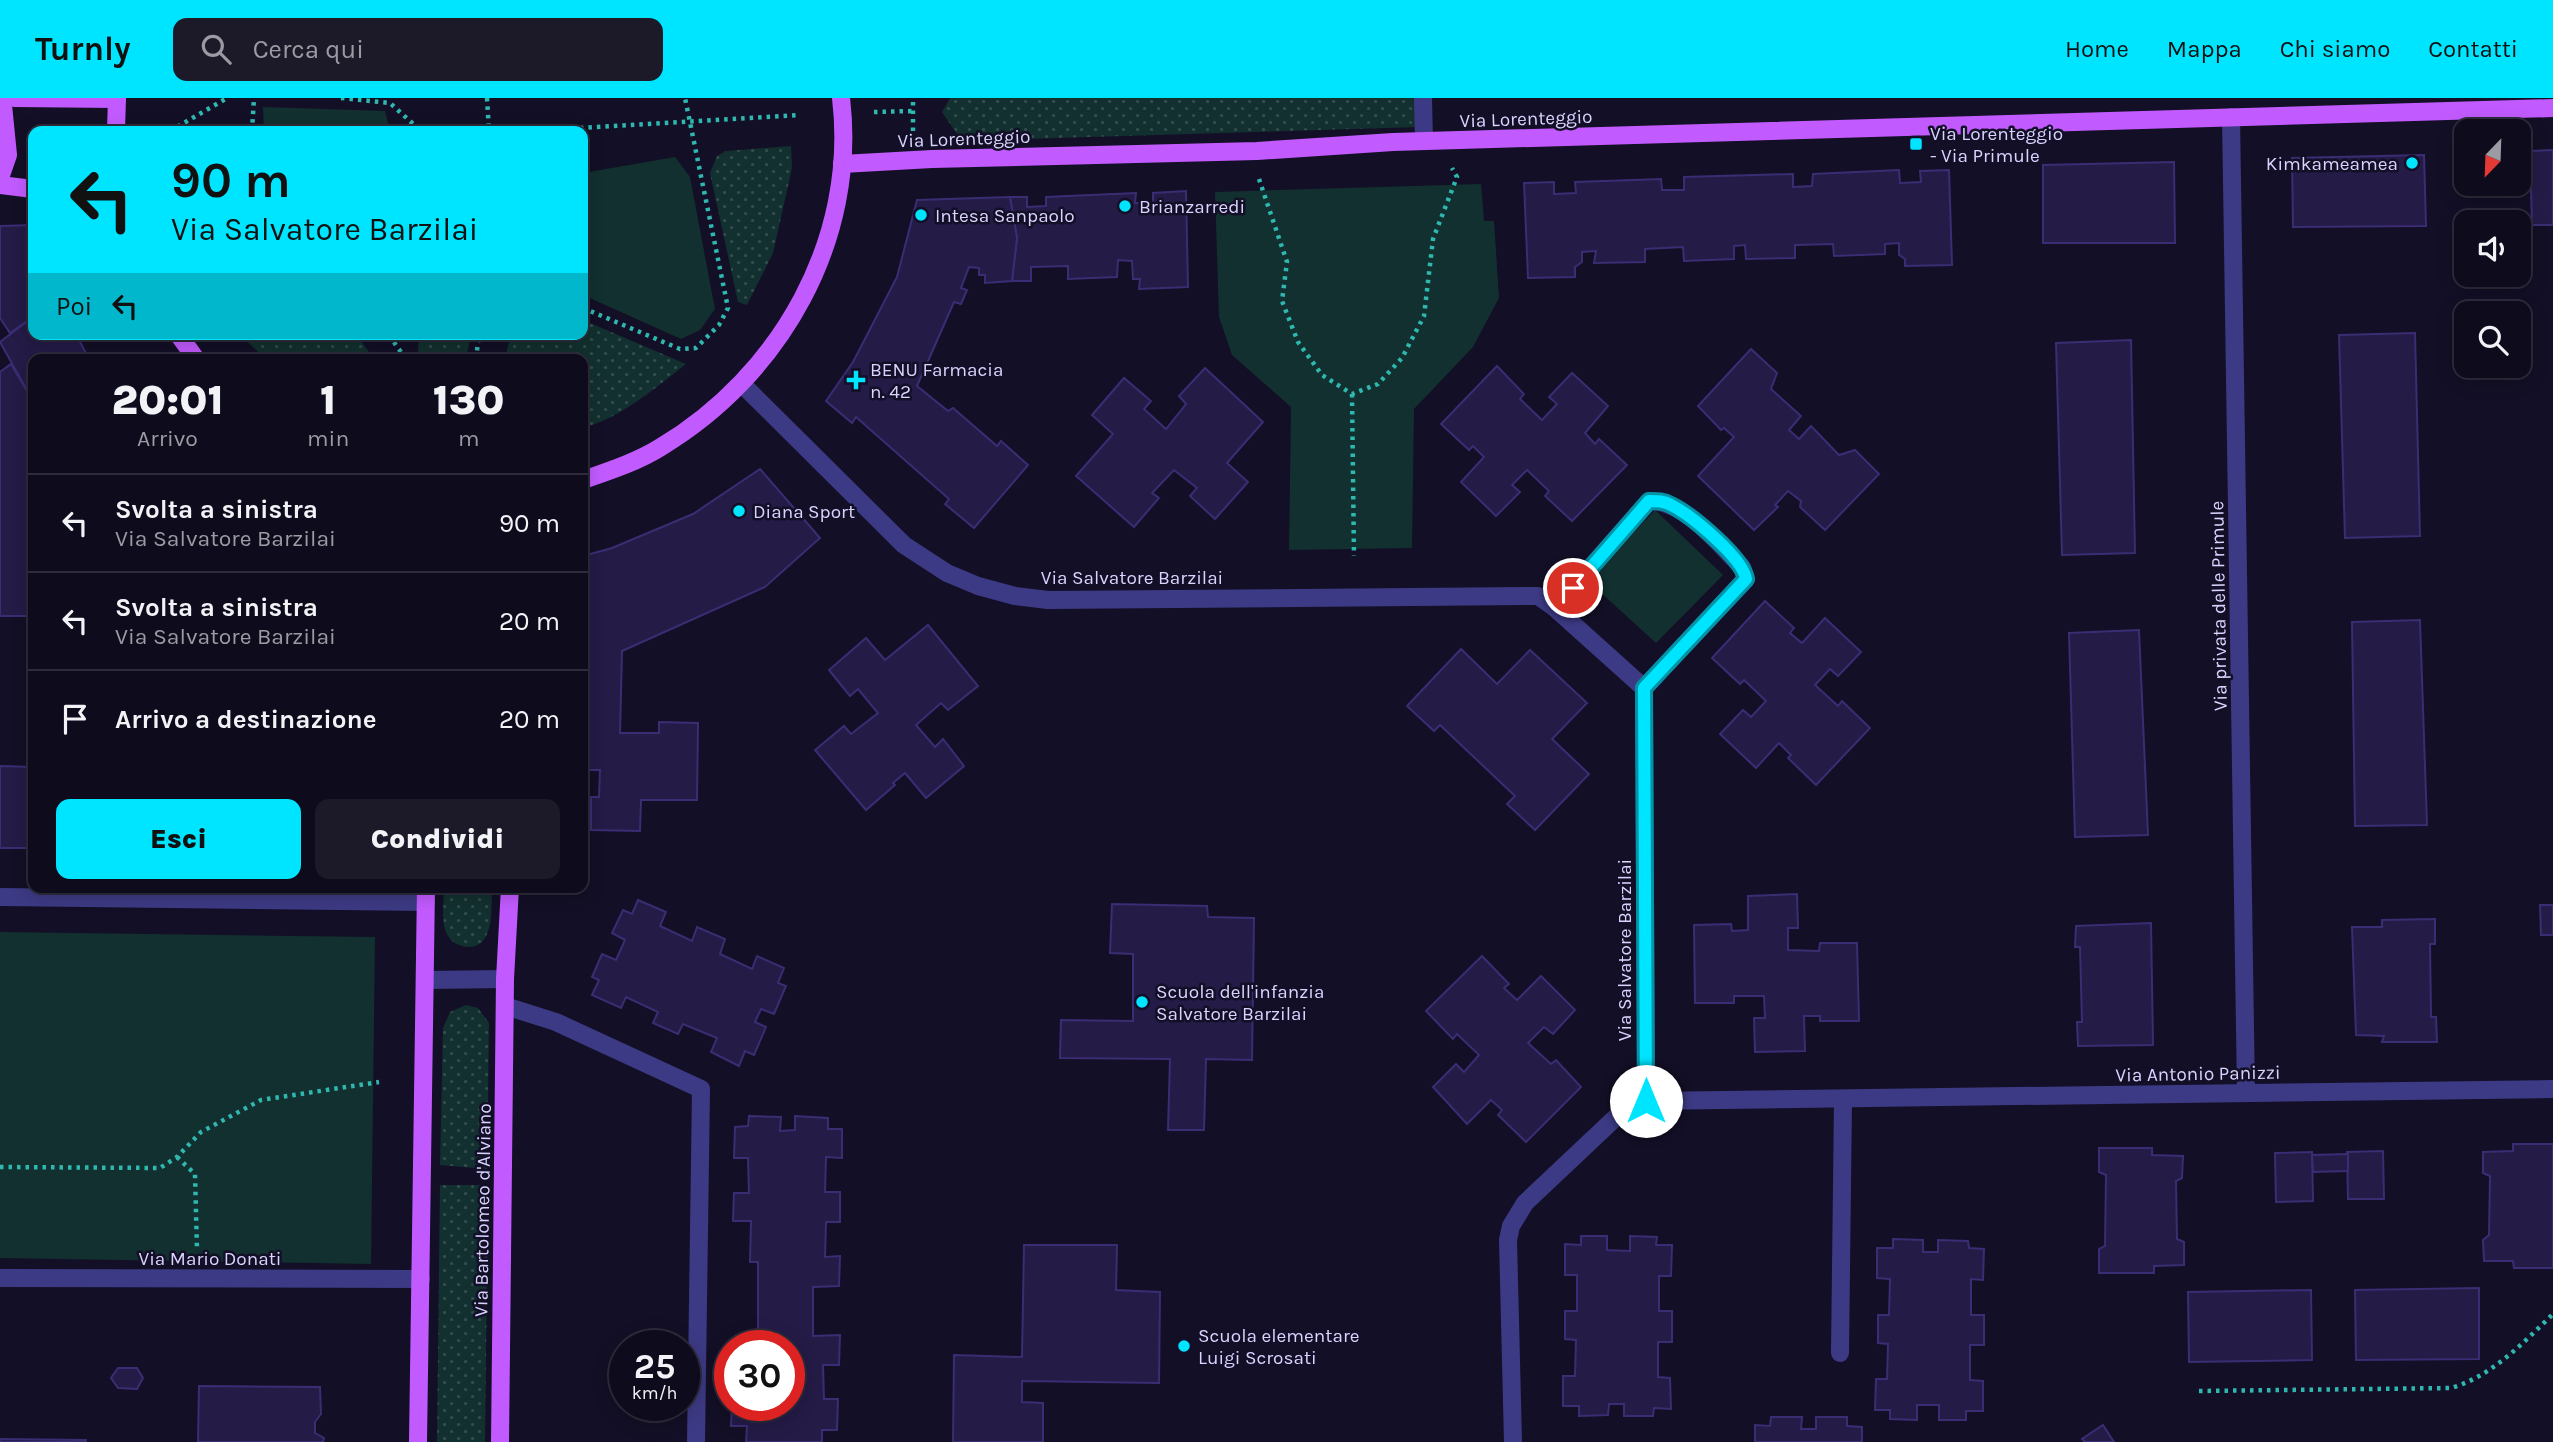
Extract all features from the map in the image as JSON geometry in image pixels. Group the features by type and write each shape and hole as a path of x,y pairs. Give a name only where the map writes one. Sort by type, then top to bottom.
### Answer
{"main road":[{"path":"14,98 117,99 116,126"},
{"path":"588,478 619,468 659,449 697,424 742,384 789,325 810,285 827,243 837,200 842,164 841,98"},
{"path":"0,101 3,106 8,155 0,178"},
{"name":"Via Lorenteggio","path":"842,164 932,159 1258,151 1432,141 2553,108"},
{"path":"0,185 28,188"},
{"path":"183,340 193,354"},
{"name":"Via Bartolomeo d'Alviano","path":"500,1442 505,979 510,893"},
{"path":"418,1442 426,895"}],"street":[{"path":"1423,98 1432,141"},
{"name":"Via privata delle Primule","path":"2231,117 2246,1093"},
{"name":"Via Salvatore Barzilai","path":"742,384 904,545 947,573 978,586 1015,596 1048,600 1538,596 1555,608 1644,688 1646,1101"},
{"path":"1555,608 1649,501 1660,500 1671,504 1696,522 1742,567 1746,579 1644,688"},
{"path":"0,897 426,895"},
{"path":"425,980 505,979"},
{"path":"505,1006 556,1022 701,1089 696,1442"},
{"name":"Via Antonio Panizzi","path":"1646,1101 2553,1089"},
{"path":"1840,1353 1843,1099"},
{"path":"1513,1442 1508,1240 1511,1226 1525,1203 1630,1104 1646,1101"},
{"name":"Via Mario Donati","path":"0,1278 421,1279"}],"path":[{"path":"179,126 227,98"},
{"path":"252,126 254,98"},
{"path":"341,98 390,103 415,126"},
{"path":"487,98 489,126"},
{"path":"588,310 680,349 696,348 719,325 728,308 685,98"},
{"path":"913,98 913,131"},
{"path":"874,112 912,111"},
{"path":"588,128 799,115"},
{"path":"1352,394 1378,384 1402,358 1424,316 1433,239 1457,177 1432,141"},
{"path":"1258,151 1259,185 1287,262 1282,300 1298,342 1322,375 1352,394"},
{"path":"1352,394 1354,556"},
{"path":"0,1167 160,1168 177,1157 201,1132 261,1100 379,1082"},
{"path":"177,1157 195,1174 198,1256"},
{"path":"2199,1391 2451,1388 2470,1382 2489,1371 2553,1314"}],"green space":[{"path":"950,98 1418,98 1418,127 962,141 942,112"},
{"path":"263,107 385,111 389,126 264,126"},
{"path":"791,146 792,168 773,253 747,305 738,302 710,173 717,156 726,151"},
{"path":"675,157 690,177 715,309 700,330 681,339 588,297 588,172"},
{"path":"1481,184 1484,221 1494,221 1499,298 1473,347 1414,409 1412,548 1289,550 1291,407 1232,355 1219,317 1215,192"},
{"path":"588,322 686,364 624,410 588,426 588,354 506,354 510,340 588,340"},
{"path":"245,340 360,340 370,354 261,354"},
{"path":"419,340 470,340 467,354 418,353"},
{"path":"1655,510 1723,575 1656,643 1588,581"},
{"path":"444,893 492,893 491,917 486,936 481,943 473,947 454,943 449,937 443,910"},
{"path":"0,932 375,937 371,1264 0,1258"},
{"path":"466,1005 478,1008 489,1023 487,1169 440,1165 443,1028 450,1012"},
{"path":"440,1185 488,1185 485,1442 437,1442"}],"building":[{"path":"2553,150 2553,225 2532,225 2531,151"},
{"path":"2424,155 2426,226 2293,227 2292,158"},
{"path":"2174,162 2175,243 2043,243 2043,165"},
{"path":"1899,170 1900,183 1921,182 1920,171 1949,170 1952,265 1905,266 1905,259 1899,255 1899,243 1885,244 1885,254 1834,256 1833,244 1795,245 1795,258 1746,259 1745,245 1734,246 1734,259 1684,261 1683,247 1645,249 1645,262 1594,263 1596,251 1582,252 1582,262 1575,267 1575,277 1528,278 1524,183 1554,182 1554,194 1576,193 1575,182 1661,179 1662,190 1684,190 1684,177 1793,174 1793,187 1812,186 1813,174"},
{"path":"1186,191 1188,287 1139,289 1140,279 1133,279 1132,261 1118,260 1117,277 1068,279 1068,266 1031,267 1031,281 1012,281 1017,238 1010,197 1027,197 1027,207 1046,206 1046,197 1136,193 1135,203 1153,203 1153,193"},
{"path":"1010,197 1017,238 1012,281 985,283 985,275 979,275 979,268 969,267 961,288 967,290 961,304 954,302 917,386 948,411 953,408 997,446 1001,441 1028,465 974,528 945,504 949,499 856,417 852,423 826,401 853,362 897,277 917,200"},
{"path":"28,225 28,320 10,333 0,318 0,226"},
{"path":"28,321 28,340 79,340 86,354 28,354 28,392 0,342"},
{"path":"2415,333 2420,536 2345,538 2339,335"},
{"path":"2131,340 2135,553 2062,555 2056,343"},
{"path":"1751,349 1777,373 1771,389 1801,416 1789,430 1799,439 1811,426 1839,455 1855,450 1879,474 1825,530 1800,507 1801,501 1788,491 1775,505 1778,507 1754,530 1698,476 1734,437 1724,428 1721,430 1698,406"},
{"path":"11,364 28,393 28,616 0,616 0,372"},
{"path":"1497,366 1524,394 1520,399 1542,420 1557,404 1549,397 1572,373 1608,406 1585,433 1595,444 1599,439 1627,465 1572,521 1545,496 1549,491 1527,470 1512,485 1520,492 1496,516 1461,482 1484,457 1473,446 1469,450 1441,424"},
{"path":"1205,368 1263,422 1227,463 1248,482 1215,519 1190,496 1197,488 1174,470 1152,493 1159,498 1134,527 1076,476 1113,434 1092,415 1124,378 1151,401 1144,409 1166,429 1186,404 1179,396"},
{"path":"760,469 820,538 765,587 622,651 620,733 659,733 659,722 698,723 697,800 641,800 640,831 591,830 591,797 599,797 600,770 588,770 588,555 612,548 693,514"},
{"path":"1765,601 1794,628 1790,633 1802,643 1825,618 1861,652 1838,676 1830,669 1815,685 1838,706 1842,701 1870,728 1816,785 1788,758 1791,755 1779,743 1756,768 1720,734 1743,710 1751,717 1766,701 1744,680 1740,684 1712,658"},
{"path":"2420,620 2427,825 2355,826 2352,622"},
{"path":"928,625 978,686 948,710 941,703 916,725 935,747 943,739 964,766 926,798 905,773 866,810 815,750 844,726 851,734 878,713 858,689 850,696 829,670 866,638 885,660"},
{"path":"2139,630 2148,835 2075,837 2069,633"},
{"path":"1461,649 1497,684 1530,650 1587,703 1552,739 1589,774 1535,830 1507,804 1515,796 1440,725 1434,731 1407,706"},
{"path":"0,766 28,767 28,848 0,848"},
{"path":"1797,894 1798,928 1788,928 1788,950 1819,951 1820,943 1857,943 1859,1021 1820,1021 1820,1016 1804,1016 1805,1051 1755,1052 1754,1018 1765,1018 1764,996 1734,996 1734,1003 1695,1003 1694,925 1731,924 1732,931 1748,930 1748,896"},
{"path":"638,900 666,912 660,926 692,941 697,927 725,939 720,954 752,969 757,956 784,968 778,983 786,986 774,1014 761,1009 755,1022 766,1027 754,1055 745,1051 739,1066 711,1052 717,1038 683,1024 678,1034 653,1023 658,1012 626,997 621,1008 592,995 599,980 592,977 602,954 616,960 625,940 612,933 623,910 632,914"},
{"path":"1112,904 1207,906 1208,917 1254,918 1252,1060 1206,1059 1204,1130 1168,1130 1170,1059 1060,1058 1061,1020 1133,1021 1133,954 1110,953"},
{"path":"2540,905 2553,905 2553,935 2541,935"},
{"path":"2435,919 2435,944 2430,944 2431,1017 2436,1017 2437,1042 2382,1042 2384,1036 2356,1035 2352,927 2382,927 2382,920"},
{"path":"2151,923 2153,1045 2078,1046 2077,1022 2082,1022 2080,947 2075,947 2076,926"},
{"path":"1482,956 1509,984 1504,988 1517,1000 1541,976 1575,1010 1553,1034 1544,1027 1528,1043 1551,1064 1556,1060 1581,1087 1526,1142 1498,1115 1502,1110 1491,1100 1467,1124 1433,1087 1456,1064 1464,1072 1479,1055 1457,1034 1453,1039 1426,1011"},
{"path":"749,1116 781,1117 780,1131 795,1130 795,1116 828,1118 828,1129 842,1129 842,1158 826,1157 825,1192 840,1192 840,1222 826,1222 825,1257 840,1256 839,1286 813,1287 813,1336 840,1335 839,1365 823,1365 824,1399 838,1399 837,1430 822,1430 822,1442 746,1442 747,1426 731,1426 731,1421 805,1421 805,1330 758,1330 758,1262 750,1262 751,1221 733,1221 734,1193 749,1193 748,1158 734,1158 735,1127 748,1126"},
{"path":"2513,1144 2553,1144 2553,1268 2514,1268 2513,1261 2484,1261 2483,1240 2489,1235 2490,1176 2483,1173 2483,1152 2513,1151"},
{"path":"2099,1148 2152,1148 2152,1155 2183,1156 2182,1178 2176,1181 2177,1239 2184,1242 2184,1265 2154,1266 2154,1273 2099,1273 2099,1249 2105,1246 2106,1175 2099,1172"},
{"path":"2383,1151 2384,1199 2348,1199 2347,1152"},
{"path":"2312,1152 2313,1201 2276,1202 2275,1153"},
{"path":"2348,1154 2348,1171 2313,1172 2312,1155"},
{"path":"1581,1236 1607,1236 1607,1250 1630,1251 1630,1236 1657,1237 1656,1245 1672,1245 1671,1276 1659,1276 1659,1311 1672,1311 1672,1342 1658,1342 1658,1377 1670,1378 1671,1409 1654,1408 1653,1416 1624,1416 1624,1404 1609,1404 1608,1415 1579,1416 1579,1406 1563,1406 1563,1376 1575,1376 1576,1340 1565,1339 1565,1311 1577,1311 1577,1275 1565,1275 1565,1244 1581,1245"},
{"path":"1893,1239 1923,1240 1923,1252 1938,1252 1938,1240 1968,1241 1969,1248 1984,1249 1983,1280 1971,1279 1971,1315 1984,1315 1984,1345 1970,1345 1970,1380 1983,1381 1983,1411 1966,1411 1966,1420 1939,1420 1939,1405 1917,1405 1917,1420 1890,1419 1890,1410 1875,1410 1876,1379 1887,1379 1888,1344 1878,1343 1878,1315 1889,1315 1890,1279 1877,1278 1877,1248 1893,1248"},
{"path":"1024,1245 1117,1245 1116,1290 1160,1292 1159,1383 1022,1381 1022,1402 1043,1403 1043,1442 953,1442 954,1355 1022,1357"},
{"path":"2479,1288 2479,1359 2356,1360 2355,1290"},
{"path":"2311,1290 2312,1360 2189,1362 2188,1292"},
{"path":"118,1368 137,1368 143,1378 137,1389 118,1388 111,1378"},
{"path":"199,1386 320,1387 321,1414 315,1422 315,1433 324,1438 323,1442 198,1442"},
{"path":"1771,1417 1802,1417 1801,1429 1816,1429 1816,1417 1847,1417 1847,1426 1862,1427 1862,1442 1755,1442 1755,1425 1770,1426"},
{"path":"2103,1425 2114,1442 2085,1442 2082,1439"},
{"path":"0,1439 86,1440 86,1442 0,1442"}],"place":[{"name":"Via Lorenteggio - Via Primule","path":"1916,144"},
{"name":"Kimkameamea","path":"2412,163"},
{"name":"Brianzarredi","path":"1125,206"},
{"name":"Intesa Sanpaolo","path":"921,215"},
{"name":"BENU Farmacia n. 42","path":"856,380"},
{"name":"Diana Sport","path":"739,511"},
{"name":"Scuola dell'infanzia Salvatore Barzilai","path":"1142,1002"},
{"name":"Scuola elementare Luigi Scrosati","path":"1184,1346"}],"route":[{"path":"1573,588 1642,507 1649,501 1660,500 1671,504 1696,522 1742,567 1746,579 1644,688 1646,1101"}]}
